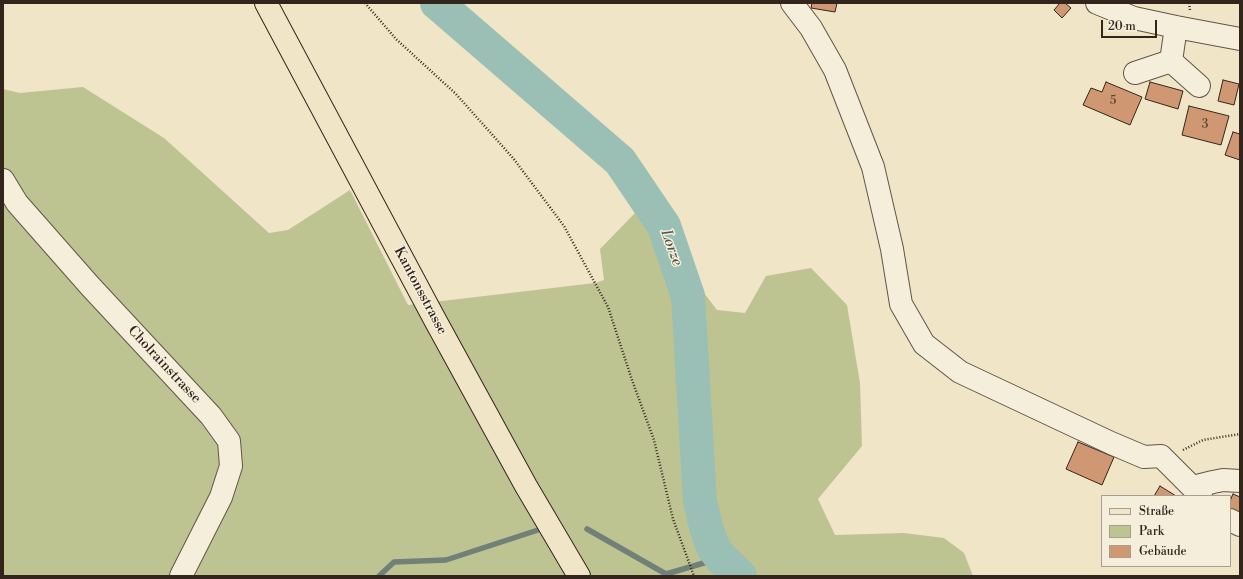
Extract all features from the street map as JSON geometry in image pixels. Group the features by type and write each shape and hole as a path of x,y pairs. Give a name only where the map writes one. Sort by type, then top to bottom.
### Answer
{"main road":[{"name":"Kantonsstrasse","path":"266,3 526,486 579,576"}],"street":[{"path":"792,3 811,28 835,70 873,167 892,248 901,304 924,344 960,372 1144,457 1161,456 1197,492 1213,482 1223,480 1240,481"},
{"path":"1097,3 1134,18 1240,39"},
{"path":"1171,61 1176,27"},
{"path":"1135,73 1171,61"},
{"path":"1171,61 1198,86"},
{"name":"Cholrainstrasse","path":"3,180 18,203 90,286 211,416 229,441 231,466 221,497 181,576"},
{"path":"1231,520 1240,525"}],"path":[{"path":"365,3 396,39 456,94 513,158 564,226 608,307 654,440 673,519 693,575"},
{"path":"1166,460 1203,440 1240,434"}],"green space":[{"path":"83,87 164,138 269,233 288,230 350,190 408,305 595,283 604,280 600,249 637,211 658,250 695,281 717,310 745,313 766,276 811,268 847,305 860,383 862,446 818,499 835,535 904,533 944,538 964,553 973,576 3,576 3,89 20,93"}],"building":[{"path":"812,3 837,3 835,12 811,8"},
{"path":"1060,3 1065,3 1071,8 1062,18 1054,10"},
{"path":"1223,80 1239,84 1234,105 1218,101"},
{"path":"1106,82 1142,97 1130,125 1083,105 1091,88 1102,92"},
{"path":"1150,82 1183,91 1178,109 1145,99"},
{"path":"1189,106 1229,116 1221,145 1182,135"},
{"path":"1233,132 1240,134 1240,160 1225,155"},
{"path":"1078,442 1114,457 1102,485 1066,469"},
{"path":"1160,486 1174,495 1155,495"},
{"path":"1233,494 1240,497 1240,517 1231,513 1231,499"}],"waterway":[{"name":"Lorze","path":"437,3 620,161 664,226 688,296 700,501 706,527 713,547 721,558 740,576"},
{"path":"587,529 666,574 721,558"},
{"path":"379,576 394,562 446,560 538,530"}]}
